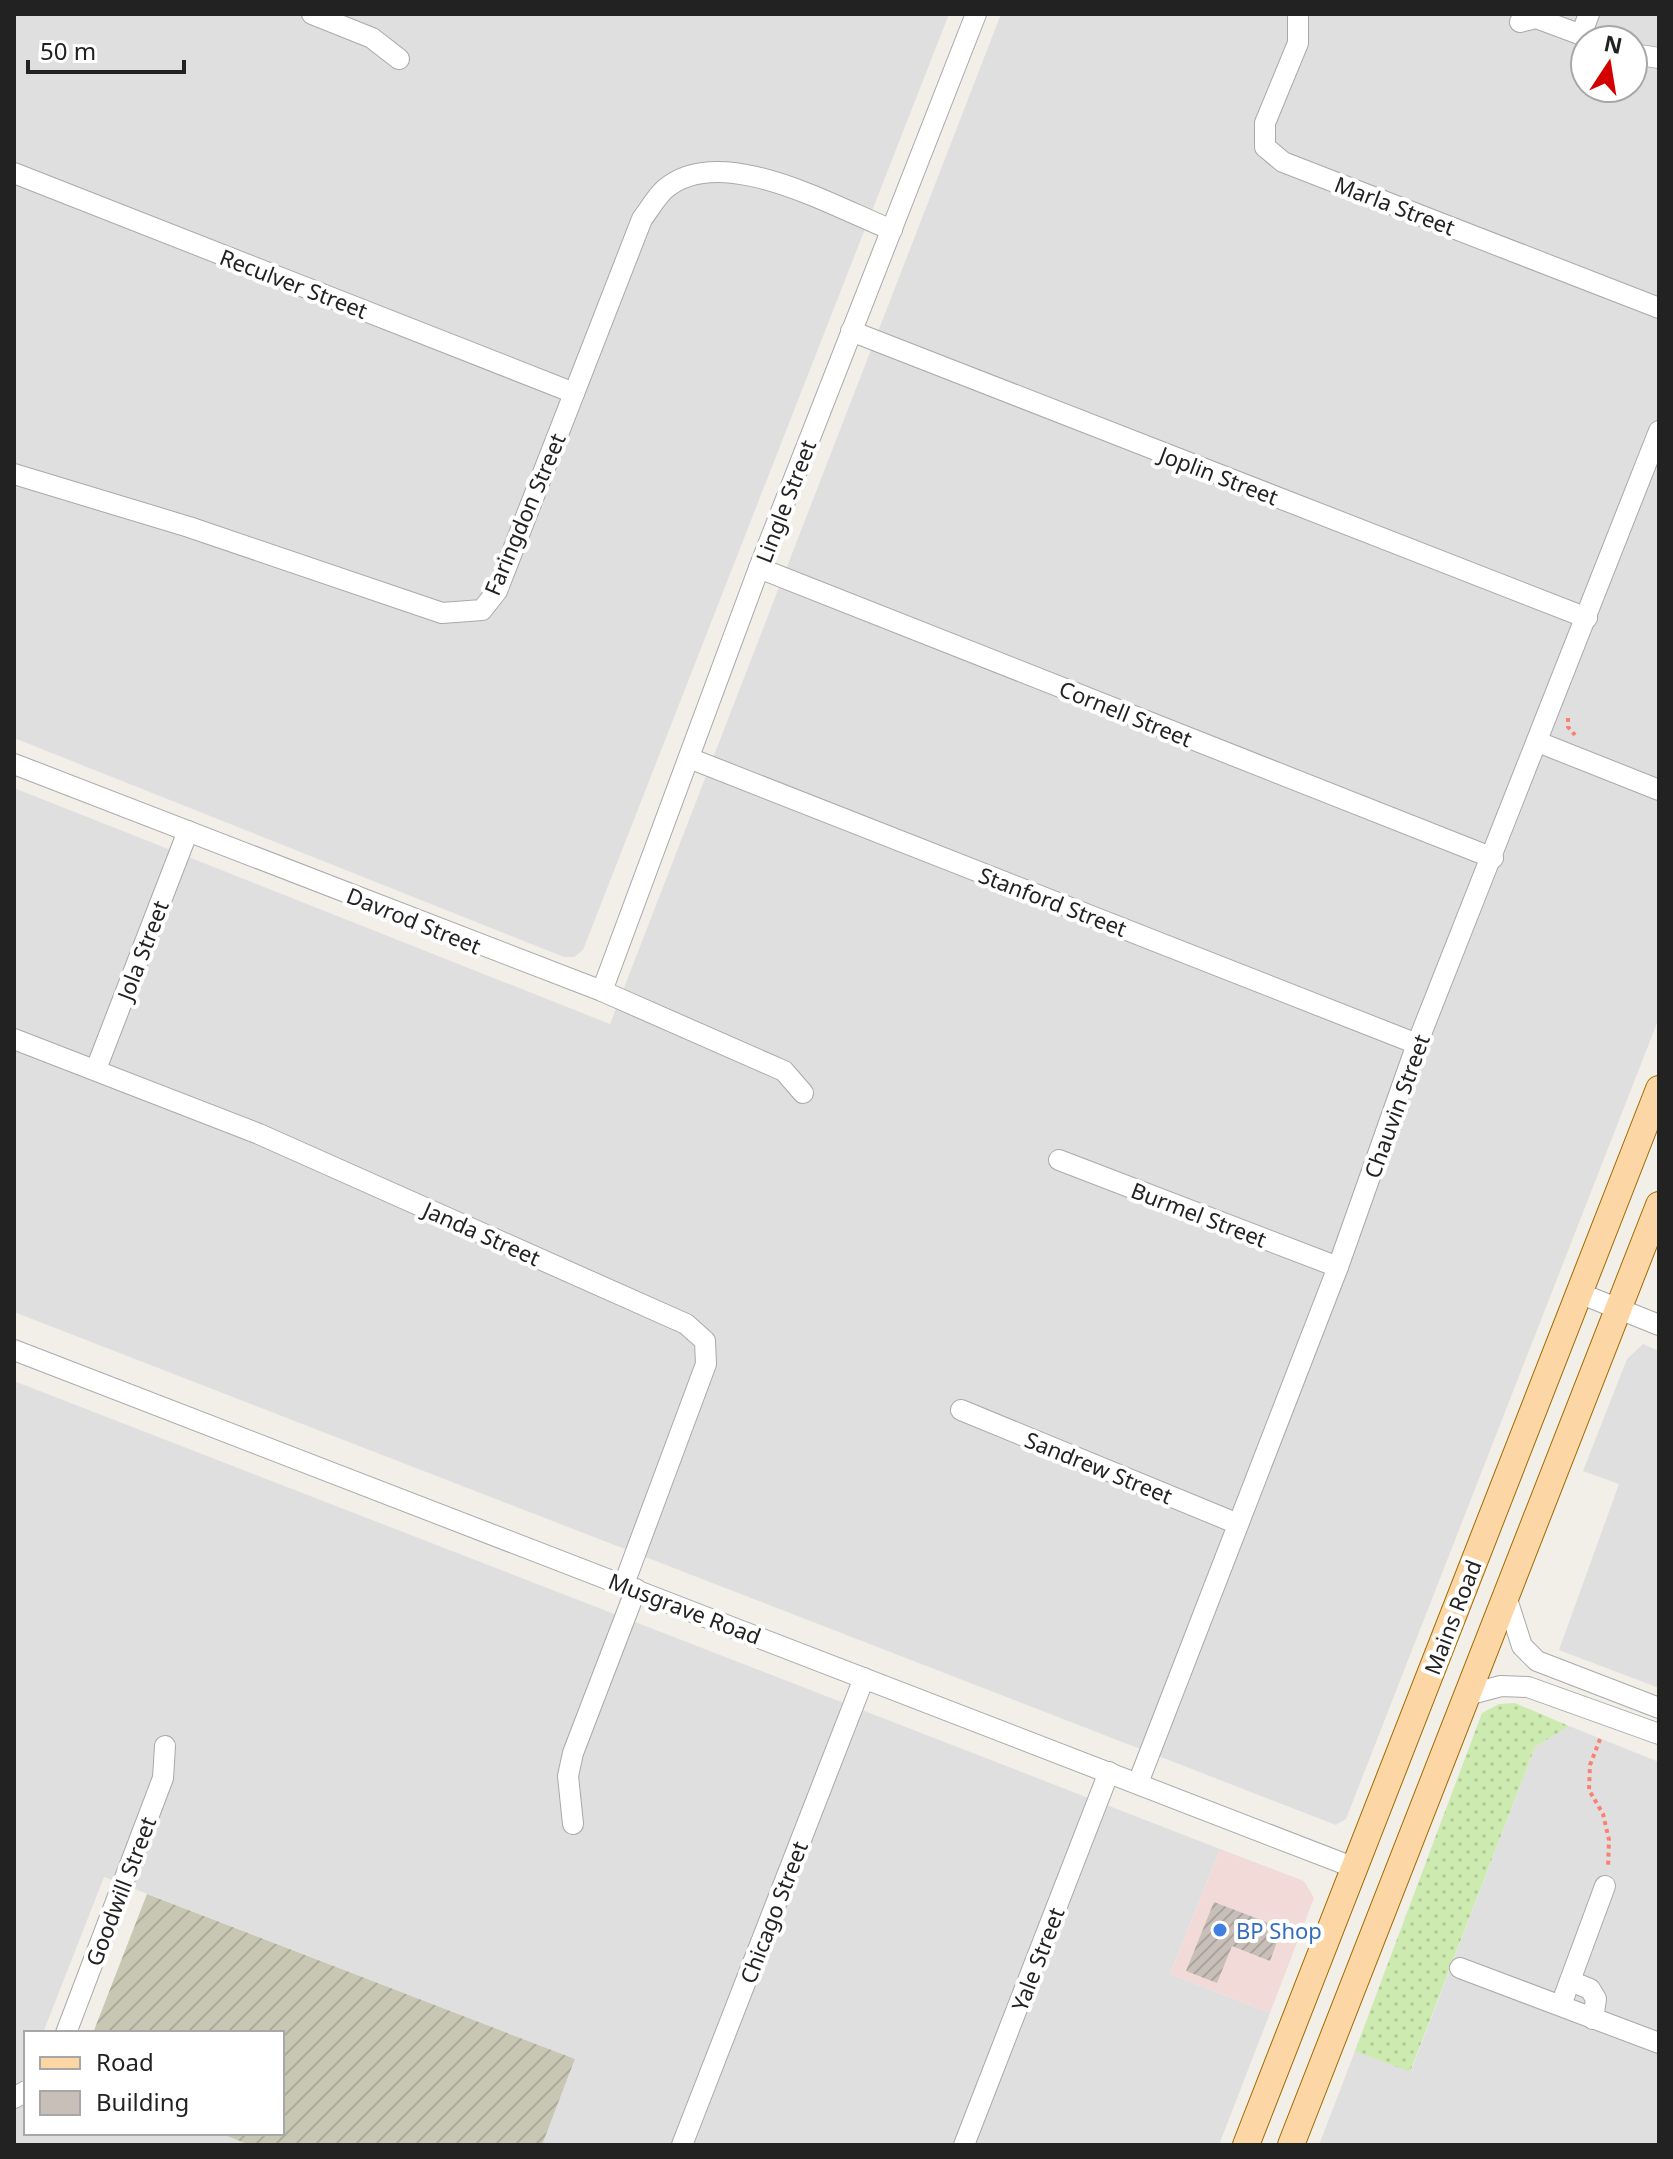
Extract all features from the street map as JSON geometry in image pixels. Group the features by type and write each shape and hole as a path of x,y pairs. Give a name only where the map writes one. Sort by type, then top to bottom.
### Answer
{"main road":[{"name":"Mains Road","path":"1246,2145 1659,1089"},
{"name":"Mains Road","path":"1291,2145 1659,1205"}],"street":[{"path":"312,14 372,38 399,59"},
{"name":"Lingle Street","path":"602,991 759,568 976,14"},
{"name":"Marla Street","path":"1298,14 1298,43 1265,123 1265,147 1283,162 1659,308"},
{"path":"1520,22 1536,18 1569,30"},
{"name":"Faringdon Street","path":"14,474 189,527 442,613 482,610 497,591 642,219 665,189 692,175 725,170 756,176 892,230"},
{"name":"Reculver Street","path":"14,173 574,393"},
{"name":"Joplin Street","path":"851,331 1587,618"},
{"name":"Chauvin Street","path":"1138,1783 1338,1267 1417,1044 1659,431"},
{"name":"Cornell Street","path":"759,568 1493,858"},
{"path":"1538,742 1659,790"},
{"name":"Stanford Street","path":"689,758 1417,1044"},
{"name":"Davrod Street","path":"14,764 602,991 784,1071 803,1093"},
{"name":"Jola Street","path":"96,1069 188,831"},
{"name":"Janda Street","path":"14,1039 259,1134 686,1324 705,1341 706,1364 630,1586"},
{"name":"Burmel Street","path":"1059,1160 1338,1267"},
{"path":"1579,1293 1659,1325"},
{"name":"Musgrave Road","path":"14,1350 1355,1868"},
{"name":"Sandrew Street","path":"961,1410 1238,1524"},
{"path":"573,1824 568,1776 573,1753 630,1586"},
{"path":"1506,1596 1522,1646 1537,1661 1659,1708"},
{"name":"Chicago Street","path":"682,2145 864,1678"},
{"path":"1467,1695 1501,1686 1528,1687 1659,1734"},
{"name":"Goodwill Street","path":"67,2031 163,1778 165,1746"},
{"name":"Yale Street","path":"964,2145 1109,1772"},
{"path":"1561,2005 1605,1886"},
{"path":"1460,1968 1593,2019 1641,2033 1659,2043"},
{"path":"1570,1981 1590,1989 1596,1999 1593,2019"}],"path":[{"path":"1570,711 1568,727 1576,737"},
{"path":"1600,1739 1590,1765 1589,1790 1603,1814 1609,1840 1605,1886"}],"shaded area":[{"path":"14,14 949,14 583,950 574,957 564,957 14,738"},
{"path":"1001,14 1659,14 1659,1018 1346,1819 1336,1825 14,1312 14,788 610,1024"},
{"path":"1643,1344 1659,1351 1659,1688 1559,1650 1619,1484 1583,1471 1627,1359"},
{"path":"14,1381 1220,1849 1170,1974 1270,2013 1219,2145 542,2145 575,2059 104,1877 44,2031 24,2031 24,2135 224,2135 250,2145 14,2145"},
{"path":"1569,1726 1659,1762 1659,2145 1319,2145 1355,2051 1411,2071 1535,1747"},
{"path":"1220,1849 1304,1881 1314,1898 1270,2013 1170,1974"},
{"path":"147,1894 575,2059 542,2145 250,2145 224,2135 284,2135 284,2031 94,2031"}],"green space":[{"path":"1515,1703 1569,1726 1535,1747 1410,2072 1355,2051 1482,1713 1499,1704"}],"building":[{"name":"BP Shop","path":"1214,1902 1282,1928 1270,1961 1232,1946 1217,1983 1186,1971"}],"place":[{"name":"BP Shop","path":"1220,1930"}]}
